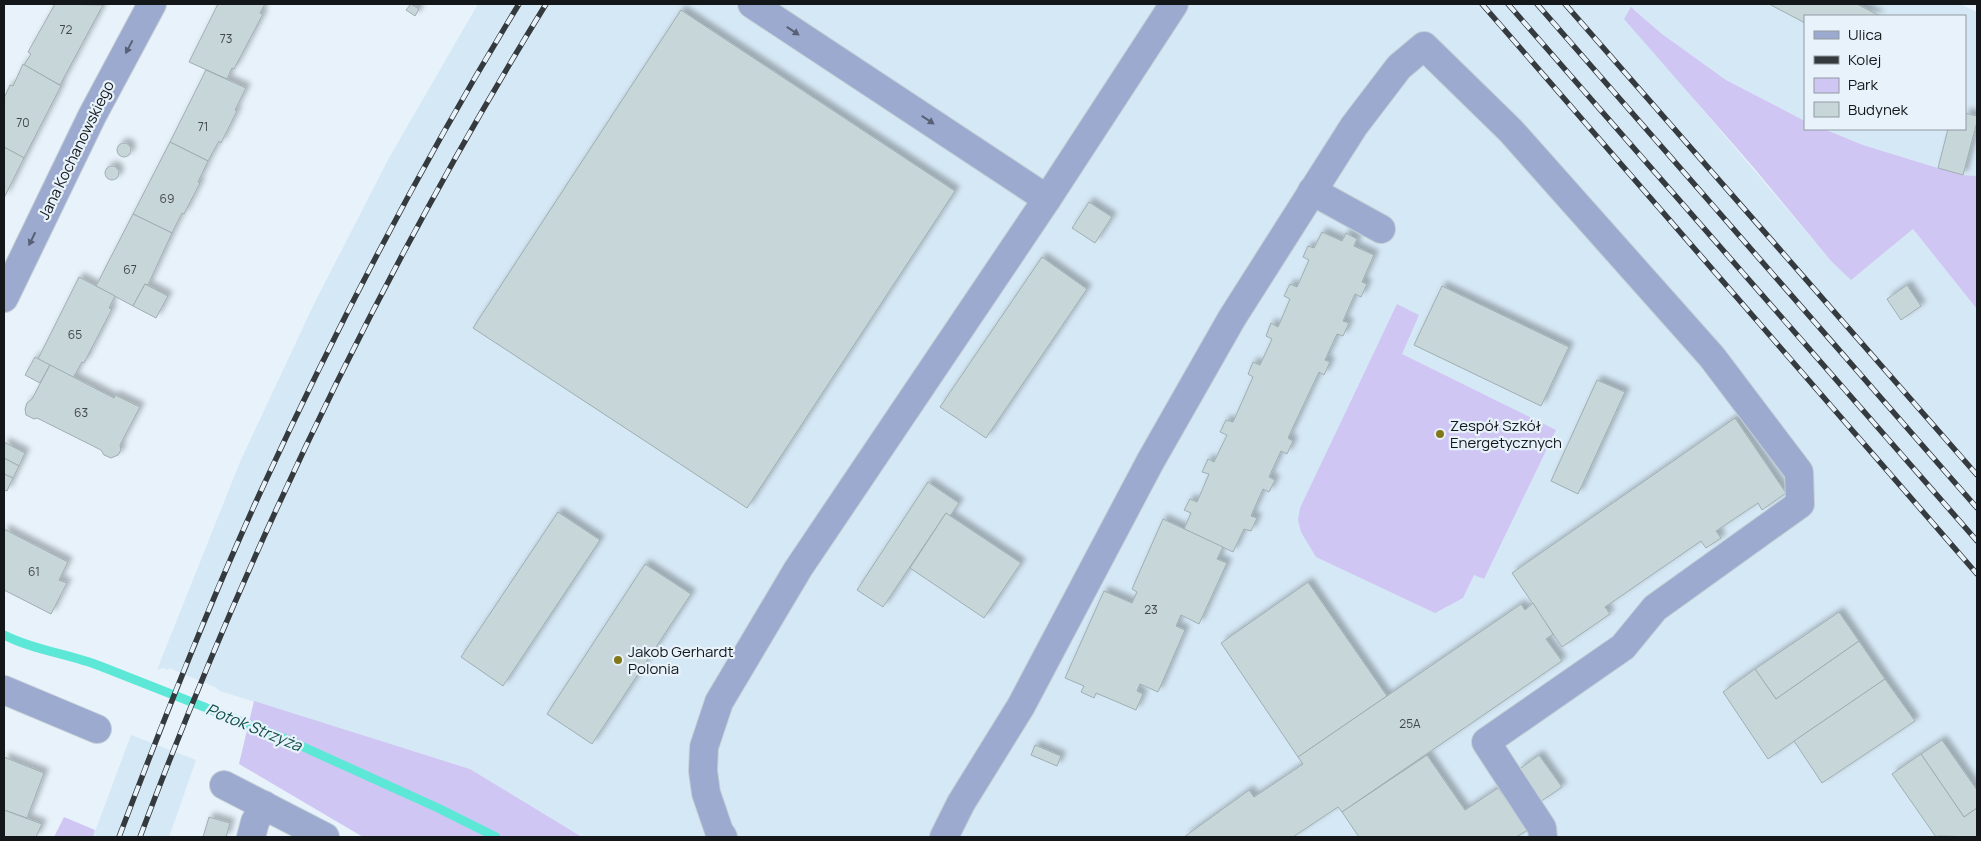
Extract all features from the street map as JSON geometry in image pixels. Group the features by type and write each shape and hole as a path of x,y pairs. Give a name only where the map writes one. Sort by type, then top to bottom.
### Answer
{"street":[{"name":"Jana Kochanowskiego","path":"4,298 92,116 152,4"},
{"path":"752,4 1047,199"},
{"path":"723,837 719,831 706,793 702,771 704,747 719,702 798,569 1047,199 1174,4"},
{"path":"944,837 961,803 1021,706 1194,382 1232,318 1354,126 1399,67 1424,46 1511,131 1712,357 1799,472 1800,504 1655,608 1623,647 1486,742 1542,828 1544,837"},
{"path":"1312,191 1382,229"},
{"path":"4,690 97,729"},
{"path":"224,785 325,837"},
{"path":"251,837 255,822 264,805"}],"shaded area":[{"path":"478,4 1960,4 1977,12 1977,176 1963,175 1938,168 1863,145 1826,130 1966,130 1966,15 1804,15 1804,120 1726,80 1662,34 1632,7 1696,102 1831,261 1851,279 1913,229 1975,307 1977,306 1977,837 582,837 470,769 220,691 215,687 169,668 168,670 163,668 157,670 240,462 314,304 389,158"},
{"path":"131,735 196,760 169,837 93,837"}],"green space":[{"path":"1631,7 1662,34 1726,80 1804,120 1804,130 1826,130 1863,145 1938,168 1963,175 1977,176 1976,308 1913,229 1851,280 1831,261 1754,168 1624,19"},
{"path":"1397,304 1419,315 1402,354 1556,430 1484,579 1474,575 1463,598 1435,613 1316,557 1301,532 1298,520 1300,508"},
{"path":"254,701 470,769 582,837 363,837 239,764"},
{"path":"64,817 95,830 93,837 54,837"}],"building":[{"path":"55,4 103,5 60,85 24,65 31,54 28,52"},
{"path":"218,4 265,4 260,13 263,14 227,79 189,62"},
{"path":"411,4 419,9 415,16 406,10"},
{"path":"1769,4 1857,4 1878,15 1804,15 1804,22"},
{"path":"681,10 955,191 747,508 473,328"},
{"path":"23,64 61,86 24,158 4,147 4,98 10,85 13,86"},
{"path":"206,70 246,88 221,143 219,141 208,161 170,142"},
{"path":"1966,113 1977,116 1963,175 1938,168 1948,130 1966,130"},
{"path":"170,142 208,161 198,182 200,183 172,233 133,214"},
{"path":"124,143 129,145 131,150 129,155 124,157 119,155 117,150 119,145"},
{"path":"4,147 24,158 4,198"},
{"path":"112,166 117,168 119,173 117,178 112,180 107,178 105,173 107,168"},
{"path":"1089,202 1112,217 1095,243 1072,228"},
{"path":"133,214 172,233 148,285 145,284 133,306 96,286"},
{"path":"1322,232 1342,241 1346,233 1357,239 1354,246 1374,255 1362,282 1367,284 1361,297 1355,294 1343,321 1349,323 1343,336 1337,334 1325,360 1330,362 1324,375 1319,372 1288,438 1293,441 1287,454 1281,451 1269,477 1275,480 1269,492 1263,489 1251,516 1257,518 1251,531 1244,529 1233,552 1184,529 1191,513 1184,510 1190,499 1197,502 1209,474 1202,472 1208,459 1214,462 1227,435 1220,432 1226,420 1233,422 1253,377 1248,374 1253,362 1260,365 1272,339 1266,336 1271,323 1278,327 1290,299 1284,296 1290,284 1297,287 1309,260 1303,257 1308,246 1314,248"},
{"path":"1042,257 1087,289 986,438 940,407"},
{"path":"79,277 115,296 109,308 112,309 84,363 82,362 73,378 38,359"},
{"path":"145,284 168,296 156,318 133,306"},
{"path":"1907,285 1921,306 1901,320 1887,299"},
{"path":"1442,286 1569,347 1541,406 1414,345"},
{"path":"35,357 50,365 40,383 25,375"},
{"path":"50,365 114,398 115,395 140,407 120,445 121,450 118,455 111,458 104,455 101,450 37,418 34,419 26,415 27,403 32,399"},
{"path":"1597,380 1625,392 1578,494 1551,481"},
{"path":"1735,418 1786,493 1762,510 1758,503 1716,531 1721,538 1706,548 1701,541 1605,607 1610,614 1562,647 1512,573"},
{"path":"4,442 25,453 19,466 4,458"},
{"path":"4,458 19,466 13,478 4,474"},
{"path":"4,474 13,478 7,491 4,490"},
{"path":"928,482 959,503 950,516 946,513 883,607 857,590"},
{"path":"558,512 600,540 503,686 461,657"},
{"path":"946,513 1021,563 984,618 910,568"},
{"path":"1163,519 1223,547 1217,559 1227,563 1199,624 1181,615 1176,626 1185,630 1158,692 1140,684 1137,691 1143,694 1136,710 1096,693 1094,698 1081,692 1084,686 1065,678 1104,591 1132,603 1137,592 1132,589"},
{"path":"4,529 68,562 59,580 67,583 51,614 4,590"},
{"path":"645,564 691,594 592,744 547,714"},
{"path":"1308,582 1387,696 1298,757 1221,643"},
{"path":"1533,603 1553,634 1546,639 1562,661 1342,812 1338,807 1293,837 1184,837 1249,790 1254,797 1303,764 1298,757 1521,604 1525,610"},
{"path":"1839,612 1859,641 1776,699 1755,669"},
{"path":"1859,641 1885,679 1768,759 1723,692 1755,669 1776,699"},
{"path":"1885,679 1915,721 1822,783 1794,741"},
{"path":"1942,740 1977,790 1977,808 1964,817 1921,754"},
{"path":"1035,745 1061,756 1057,766 1031,755"},
{"path":"1921,754 1964,817 1977,808 1977,837 1936,837 1892,774"},
{"path":"1427,755 1465,810 1498,788 1528,830 1516,837 1359,837 1342,812"},
{"path":"1539,755 1562,787 1540,802 1518,770"},
{"path":"4,757 44,773 27,818 4,810"},
{"path":"4,810 42,824 36,837 4,837"},
{"path":"209,817 230,823 226,837 203,837"}],"waterway":[{"name":"Potok Strzyża","path":"4,635 100,666 288,740 438,808 496,837"}],"railway":[{"path":"119,837 204,621 289,430 382,245 483,63 519,4"},
{"path":"140,837 226,622 273,516 323,411 429,205 486,104 546,4"},
{"path":"1482,4 1977,574"},
{"path":"1508,4 1977,541"},
{"path":"1537,4 1977,508"},
{"path":"1565,4 1977,475"}],"place":[{"name":"Zespół Szkół Energetycznych","path":"1440,434"},
{"name":"Jakob Gerhardt Polonia","path":"618,660"}]}
